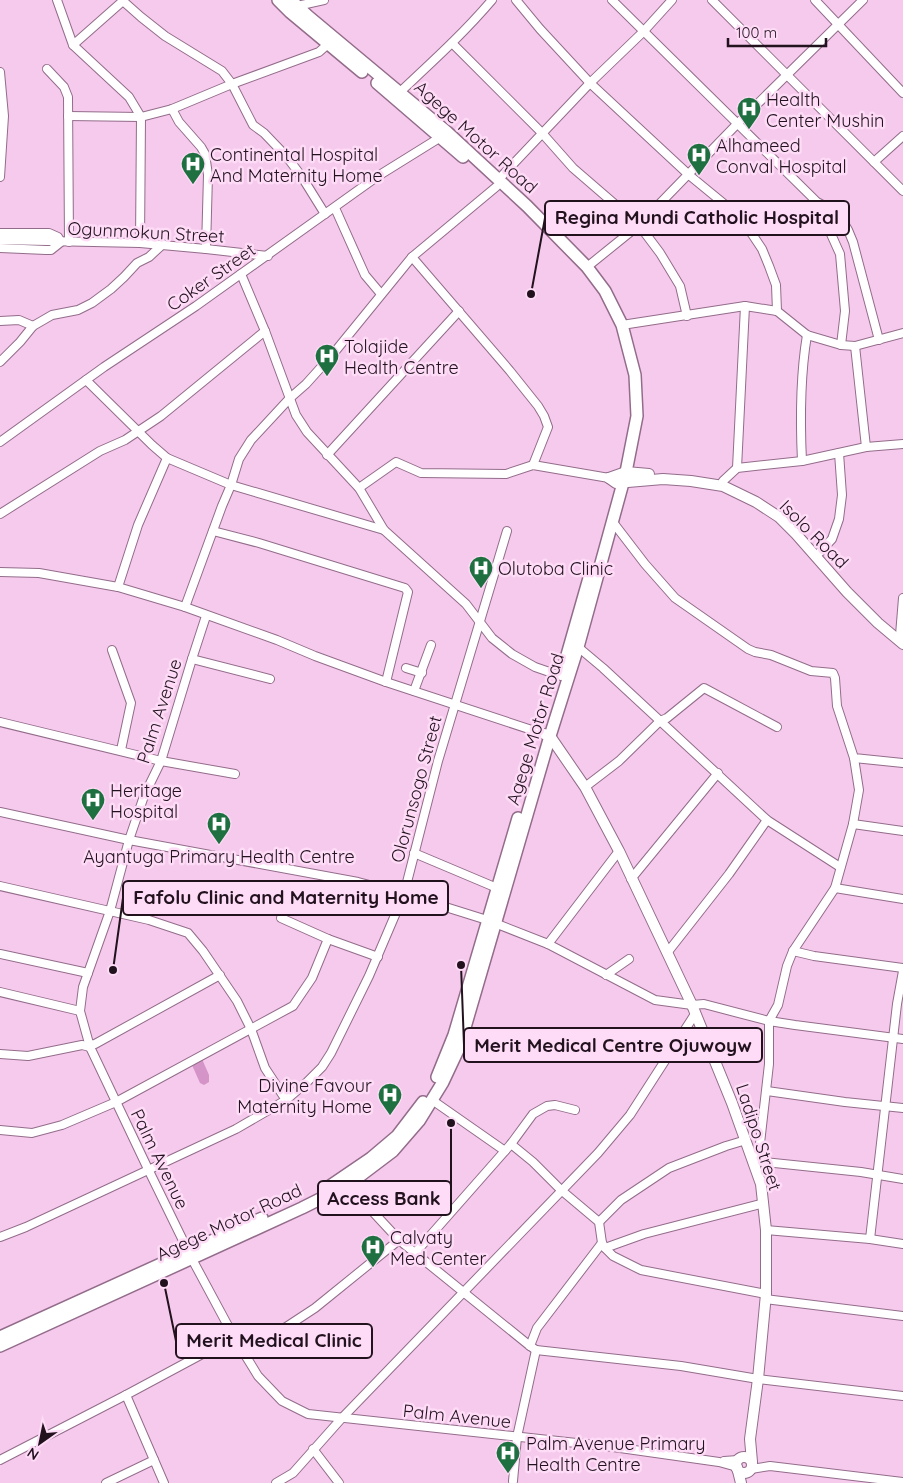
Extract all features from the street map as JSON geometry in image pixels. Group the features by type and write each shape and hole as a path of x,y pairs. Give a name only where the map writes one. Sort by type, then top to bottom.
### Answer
{"highway":[{"name":"Agege Motor Road","path":"278,0 328,44 444,135"},
{"name":"Agege Motor Road","path":"0,1338 302,1208 348,1186 393,1151 419,1121 443,1082 459,1048 491,922 497,888 578,647 612,521 626,447 630,418 630,393 624,358 613,323 597,292 582,270 497,183 400,92 294,3"},
{"name":"Agege Motor Road","path":"0,1346 190,1255 254,1221 284,1210 330,1186 371,1158 397,1136 419,1107 440,1072 491,922 547,735 561,676 637,416 635,375 622,325 605,291 587,267 526,206 497,183"}],"main road":[{"name":"Isolo Road","path":"619,478 696,476 723,481 751,493 771,505 795,524 863,601 902,639"},
{"name":"Isolo Road","path":"619,478 691,480 724,486 756,502 778,517 806,544 847,592 878,623 902,639"},
{"name":"Ladipo Street","path":"547,735 585,787 619,851 694,1010 756,1161 764,1204 766,1230 766,1297 750,1439 751,1466 746,1483"},
{"name":"Ladipo Street","path":"738,1464 750,1439"},
{"path":"740,1483 738,1464 742,1458 746,1457 751,1466"}],"street":[{"path":"57,0 73,45 129,97 141,117 140,243"},
{"path":"73,45 124,0 141,17 165,36 222,71 232,84 254,126 264,133 287,157 325,214"},
{"path":"294,3 324,0"},
{"path":"400,92 478,18 492,0"},
{"path":"516,0 540,29 590,82 689,175 738,216 762,250 776,285 777,311"},
{"path":"612,0 817,202 832,210 841,218 848,230 856,252 879,340"},
{"path":"185,607 231,486 239,459 256,433 306,384 333,354 412,257 497,183 590,82 643,32 672,0"},
{"path":"712,0 903,191"},
{"path":"815,0 903,93"},
{"path":"587,267 639,225 738,123 863,0"},
{"path":"68,116 141,117 172,109 232,84 319,52 328,44"},
{"path":"452,44 542,133 573,168 639,225 660,253 680,286 687,316"},
{"path":"0,248 51,250 61,242 68,97 64,87 47,69"},
{"path":"0,72 4,116 0,177"},
{"path":"172,109 179,122 205,154 208,175 206,248"},
{"name":"Coker Street","path":"0,442 125,352 268,256 378,176 444,135"},
{"path":"874,162 903,136"},
{"path":"817,202 840,254 845,311 841,345"},
{"path":"335,208 365,275 381,294"},
{"path":"0,232 49,233 58,237 61,242"},
{"name":"Ogunmokun Street","path":"0,240 163,244 268,256"},
{"path":"0,362 20,342 32,326 52,315 78,310 92,303 111,289 137,263 149,257 163,244"},
{"path":"840,254 856,252"},
{"path":"412,257 510,371 544,416 548,427 533,465"},
{"path":"241,274 265,331 296,415 307,432 358,488 384,530 466,604 492,638 512,654 535,666 561,676"},
{"path":"737,468 745,306"},
{"path":"622,325 745,306 777,311 807,335 841,345 855,346 903,333"},
{"path":"327,455 459,312"},
{"path":"0,321 18,320 32,326"},
{"path":"0,514 100,451 125,440 139,431 177,403 265,331"},
{"path":"802,461 801,397 807,335"},
{"path":"855,346 866,447"},
{"path":"86,380 167,458 231,486 384,530"},
{"path":"723,481 737,468 802,461 866,447 903,444"},
{"path":"820,552 832,539 839,519 842,495 839,453"},
{"path":"118,587 138,525 167,458"},
{"path":"358,488 396,462 421,473 506,474 533,465 619,478"},
{"path":"612,521 645,564 675,598 748,650 771,655 811,671 833,673 837,706 854,758 858,790 853,824 835,888 793,951 787,966 778,1005 770,1021 766,1091 756,1161 903,1179"},
{"path":"213,530 405,588 408,592 386,682"},
{"name":"Olorunsogo Street","path":"0,1237 26,1227 236,1129 286,1100 322,1067 346,1025 378,957 404,894 438,761 507,530"},
{"path":"0,572 39,573 118,587 185,607 386,682 547,735"},
{"path":"902,639 903,598"},
{"name":"Palm Avenue","path":"206,616 161,761 144,796 129,840 110,911 83,987 80,1011 90,1046 148,1169 190,1255 234,1337 258,1376 282,1400 308,1414 738,1464"},
{"path":"414,691 431,646"},
{"path":"578,647 767,820 840,867"},
{"path":"112,650 131,703 121,750"},
{"path":"192,659 270,679"},
{"path":"406,668 422,673"},
{"path":"585,787 620,760 660,721 667,718 704,688 776,727"},
{"path":"0,722 161,761 236,774"},
{"path":"854,758 903,763"},
{"path":"631,879 718,774"},
{"path":"0,812 129,840 358,882 404,894 491,922 548,944 655,1000 694,1010"},
{"path":"667,953 729,874 767,820"},
{"path":"853,824 903,832"},
{"path":"548,944 619,851"},
{"path":"414,853 497,888"},
{"path":"0,886 149,920 188,933 203,951 237,1001 251,1029 265,1068 286,1100"},
{"path":"835,888 903,899"},
{"path":"280,918 378,957"},
{"path":"0,1130 32,1133 62,1125 116,1102 293,1006 312,978 328,938"},
{"path":"793,951 814,956 903,969 897,1004 870,1239"},
{"path":"0,954 88,973"},
{"path":"606,975 629,959"},
{"path":"0,1054 28,1056 82,1044 90,1046 220,975"},
{"path":"0,992 80,1011"},
{"path":"276,1483 293,1473 341,1419 598,1154 630,1115 694,1010 704,1004 770,1021 903,1039"},
{"path":"766,1091 903,1108"},
{"path":"432,1100 505,1151"},
{"path":"415,1253 511,1144 533,1114 547,1106 555,1105 575,1110"},
{"path":"599,1222 621,1200 668,1168 746,1140"},
{"path":"511,1144 599,1222 604,1246 613,1256 641,1270 766,1297 903,1316"},
{"path":"348,1186 399,1240 533,1348 681,1366 758,1379 903,1396"},
{"path":"513,1481 517,1437 537,1328 604,1246 764,1204"},
{"path":"766,1230 870,1239 903,1244"},
{"path":"241,1348 280,1331 315,1308 399,1240"},
{"path":"0,1460 234,1337"},
{"path":"126,1395 164,1483"},
{"path":"313,1450 339,1483"},
{"path":"106,1483 154,1460"},
{"path":"751,1466 770,1466 903,1482"}],"shaded area":[{"path":"202,1059 209,1075 209,1082 204,1085 200,1083 192,1065"}],"place":[{"name":"Health Center Mushin","path":"749,130"},
{"name":"Alhameed Conval Hospital","path":"699,176"},
{"name":"Continental Hospital And Maternity Home","path":"193,185"},
{"name":"Regina Mundi Catholic Hospital","path":"531,294"},
{"name":"Tolajide Health Centre","path":"327,377"},
{"name":"Olutoba Clinic","path":"481,589"},
{"name":"Heritage Hospital","path":"93,821"},
{"name":"Ayantuga Primary Health Centre","path":"219,845"},
{"name":"Merit Medical Centre Ojuwoyw","path":"461,965"},
{"name":"Fafolu Clinic and Maternity Home","path":"113,970"},
{"name":"Divine Favour Maternity Home","path":"390,1116"},
{"name":"Access Bank","path":"451,1123"},
{"name":"Calvaty Med Center","path":"373,1268"},
{"name":"Merit Medical Clinic","path":"164,1283"},
{"name":"Palm Avenue Primary Health Centre","path":"508,1474"}]}
